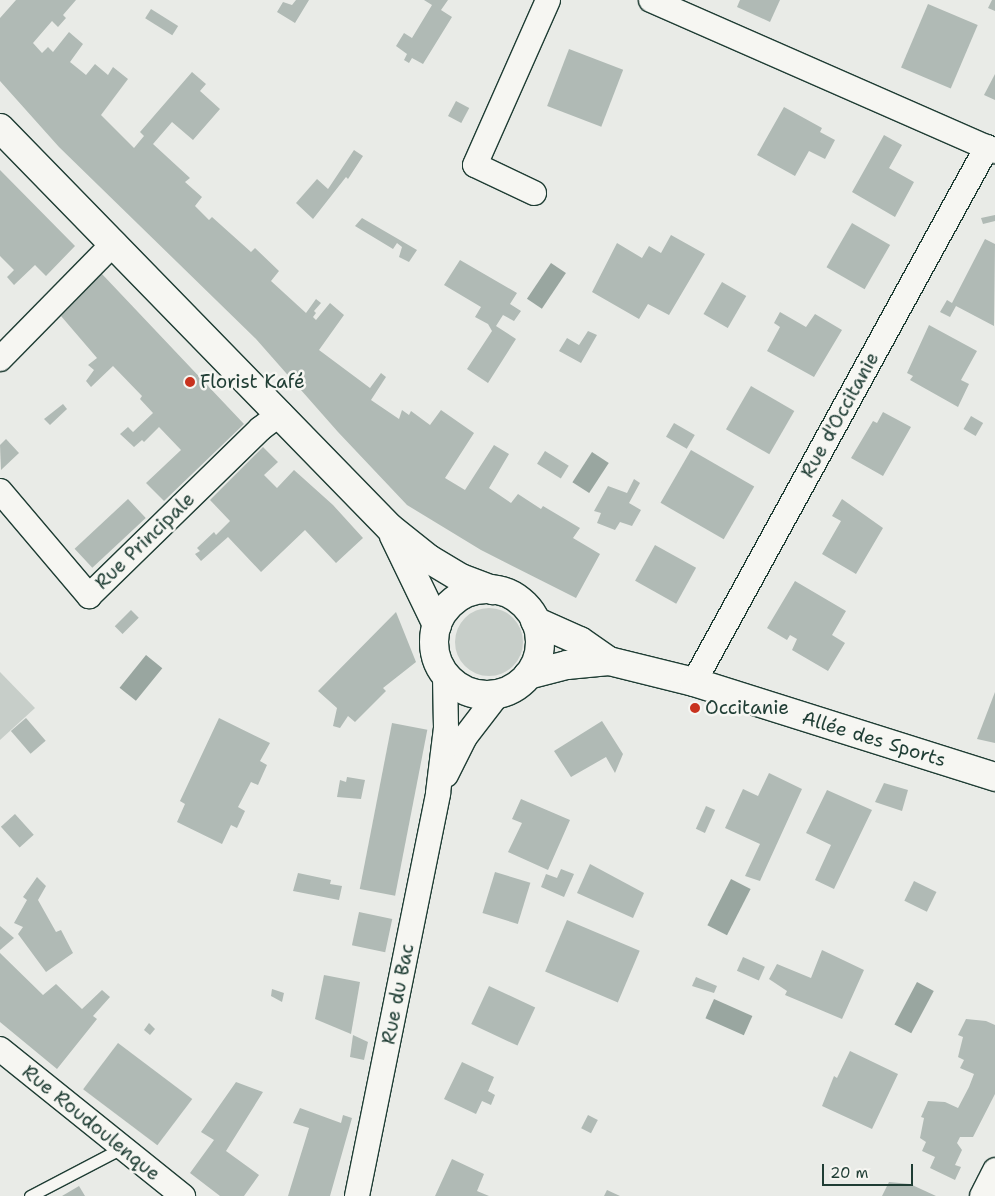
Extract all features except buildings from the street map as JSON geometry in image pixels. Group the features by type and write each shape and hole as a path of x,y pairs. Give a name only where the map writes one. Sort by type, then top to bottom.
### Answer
{"street":[{"path":"534,193 475,165 548,0"},
{"path":"651,0 991,149"},
{"path":"0,128 281,413 390,528 430,559 460,578 520,601 535,621 540,649 528,676 510,691 478,695 460,688 445,675 437,660 437,625 390,528"},
{"name":"Rue d'Occitanie","path":"694,682 991,149"},
{"path":"0,359 114,243"},
{"name":"Rue Principale","path":"0,491 89,596 260,429 281,413"},
{"path":"437,625 445,609 458,597 475,591 493,590"},
{"name":"Allée des Sports","path":"535,621 580,641 609,661"},
{"name":"Allée des Sports","path":"528,676 567,666 609,661 694,682 995,777"},
{"name":"Rue du Bac","path":"357,1196 438,793 446,728 445,675"},
{"name":"Rue du Bac","path":"438,793 465,737 498,694"},
{"name":"Rue Roudoulenque","path":"0,1049 183,1196"},
{"path":"982,1196 995,1170"}],"lane":[{"path":"30,1196 122,1148"}],"shaded area":[{"path":"551,263 566,273 542,309 527,299"},
{"path":"592,452 609,463 589,493 572,482"},
{"path":"489,608 502,611 513,618 520,629 523,642 520,655 513,666 502,673 489,676 476,673 465,666 458,655 455,642 458,629 465,618 476,611"},
{"path":"146,655 162,668 136,701 120,688"},
{"path":"0,672 35,708 0,740"},
{"path":"731,879 751,889 727,935 707,925"},
{"path":"917,982 934,991 911,1033 894,1024"},
{"path":"714,999 752,1016 744,1035 705,1018"}],"place":[{"name":"Florist Kafé","path":"190,382"},
{"name":"Occitanie","path":"695,708"}]}
